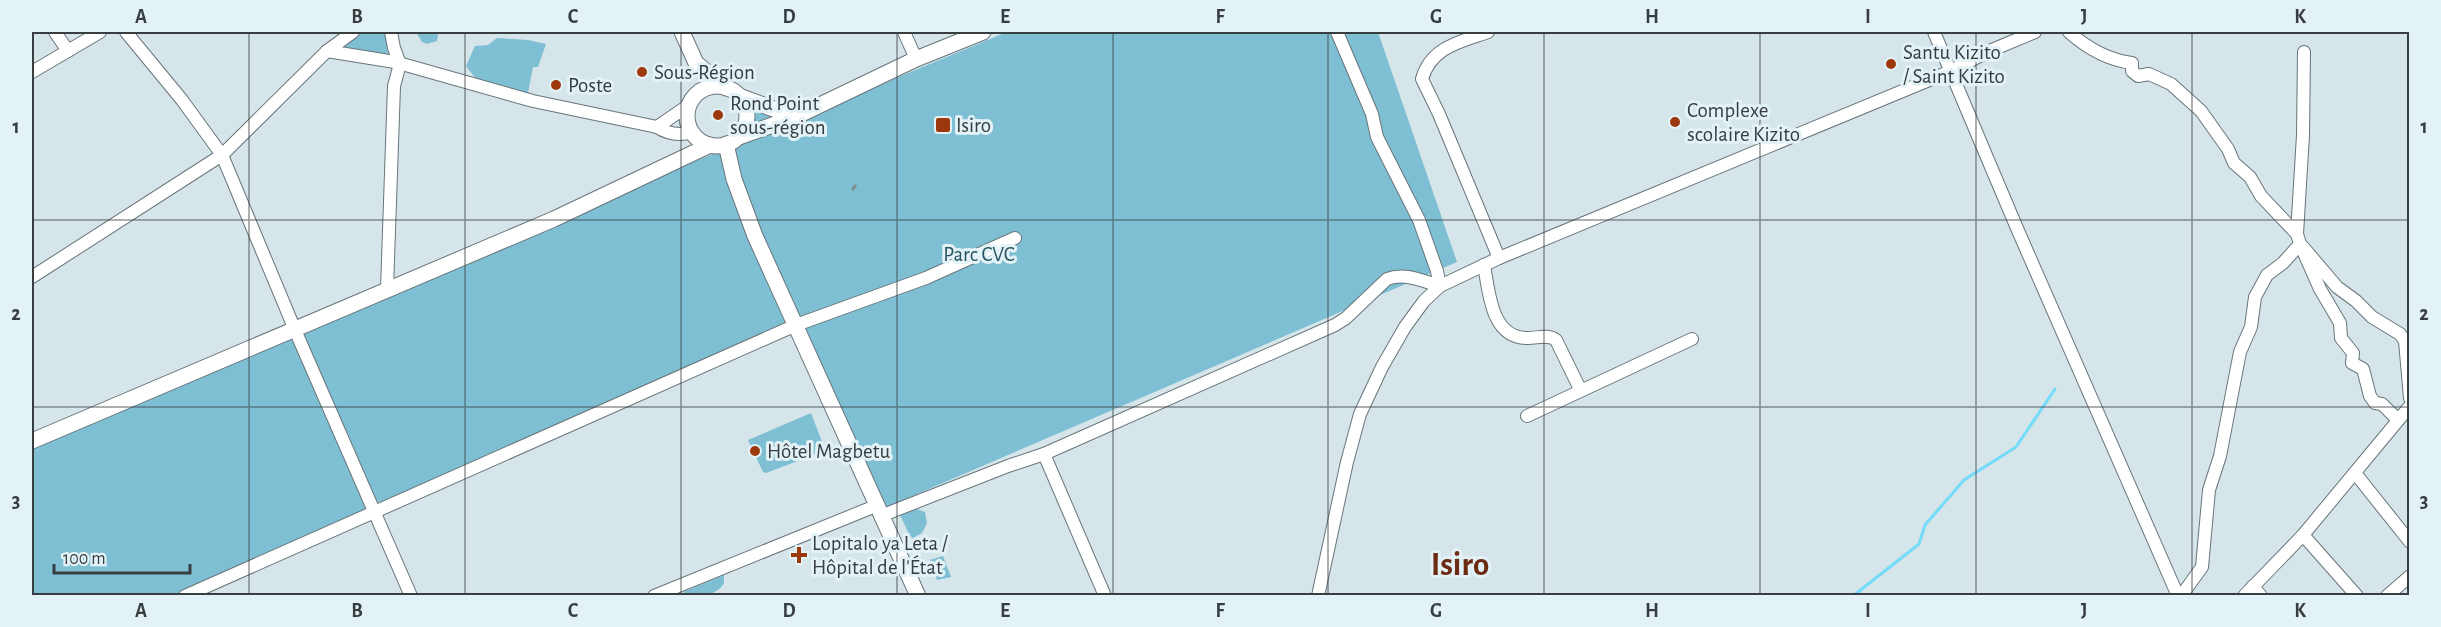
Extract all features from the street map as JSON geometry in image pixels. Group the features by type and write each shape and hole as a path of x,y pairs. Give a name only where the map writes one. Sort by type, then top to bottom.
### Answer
{"main road":[{"path":"682,32 696,63 726,88 740,96 795,117"},
{"path":"32,441 147,390 295,330 554,219 677,161 795,117 916,59 983,32"},
{"path":"693,134 687,120 696,63"},
{"path":"691,102 704,89 726,88"},
{"path":"725,142 746,124 746,109 740,96"},
{"path":"693,134 725,142"},
{"path":"677,161 693,134"},
{"path":"725,142 734,179 755,236 918,596"}],"street":[{"path":"55,32 68,51"},
{"path":"32,72 100,32"},
{"path":"126,32 182,100 222,155 295,330 411,596"},
{"path":"327,51 337,32"},
{"path":"32,277 222,155 327,51 353,32"},
{"path":"387,289 394,86 400,64 393,48 391,32"},
{"path":"904,32 916,59"},
{"path":"1337,32 1372,114 1377,137 1419,220 1440,286"},
{"path":"1488,32 1436,53 1425,67 1422,80 1499,258"},
{"path":"1934,32 2021,237 2180,596 2202,567 2208,490 2220,456 2240,352 2251,327 2255,297 2267,275 2283,263 2298,239"},
{"path":"1318,596 1347,462 1360,414 1382,367 1405,327 1424,301 1440,286 1499,258 1952,71 1987,52 2035,32"},
{"path":"2069,32 2102,55 2132,63 2132,71 2138,76 2149,74 2170,84 2201,111 2228,149 2234,163 2250,177 2261,196 2312,254 2337,287 2372,317 2400,334 2405,341 2409,398"},
{"path":"327,51 400,64 533,101 657,127 674,134 693,134"},
{"path":"2244,596 2257,591 2406,413 2375,403 2370,396 2363,369 2352,363 2353,353 2342,338 2340,323 2320,289 2298,239 2304,135 2304,52"},
{"path":"657,127 691,102"},
{"path":"185,596 796,325 926,278 1015,238"},
{"path":"1484,265 1494,314 1500,325 1516,337 1546,336 1556,340 1580,389"},
{"path":"654,596 880,510 1044,454 1335,325 1346,318 1387,279 1395,276 1408,276 1440,286"},
{"path":"1527,416 1580,389 1692,339"},
{"path":"1044,454 1105,596"},
{"path":"2355,473 2409,542"},
{"path":"2303,535 2357,596"},
{"path":"2387,596 2409,576"}],"green space":[{"path":"361,32 386,32 388,57 342,47"},
{"path":"416,32 438,34 437,41 427,44 422,42"},
{"name":"Parc CVC","path":"1007,32 1378,32 1457,262 873,513 795,325 406,501 370,502 359,518 185,595 32,595 32,444 147,390 316,329 387,289"},
{"path":"497,38 546,44 538,67 533,67 528,93 476,79 466,66 475,46 488,45"},
{"path":"753,107 781,117 752,126"},
{"path":"811,413 824,447 816,454 766,473 763,472 748,440"},
{"path":"917,509 925,512 927,523 922,533 913,538 900,515"},
{"path":"943,556 951,577 937,580 930,560"},
{"path":"724,575 724,583 711,594 693,596 683,592"}],"waterway":[{"path":"1853,596 1919,544 1925,525 1964,480 2016,447 2055,389"}],"railway":[{"path":"852,190 856,185"}],"place":[{"name":"Santu Kizito / Saint Kizito","path":"1891,64"},
{"name":"Sous-Région","path":"642,72"},
{"name":"Poste","path":"556,85"},
{"name":"Rond Point sous-région","path":"718,115"},
{"name":"Complexe scolaire Kizito","path":"1675,122"},
{"name":"Isiro","path":"943,125"},
{"name":"Hôtel Magbetu","path":"755,451"},
{"name":"Lopitalo ya Leta / Hôpital de l'État","path":"799,555"}],"district":[{"name":"Isiro","path":"1460,565"}]}
